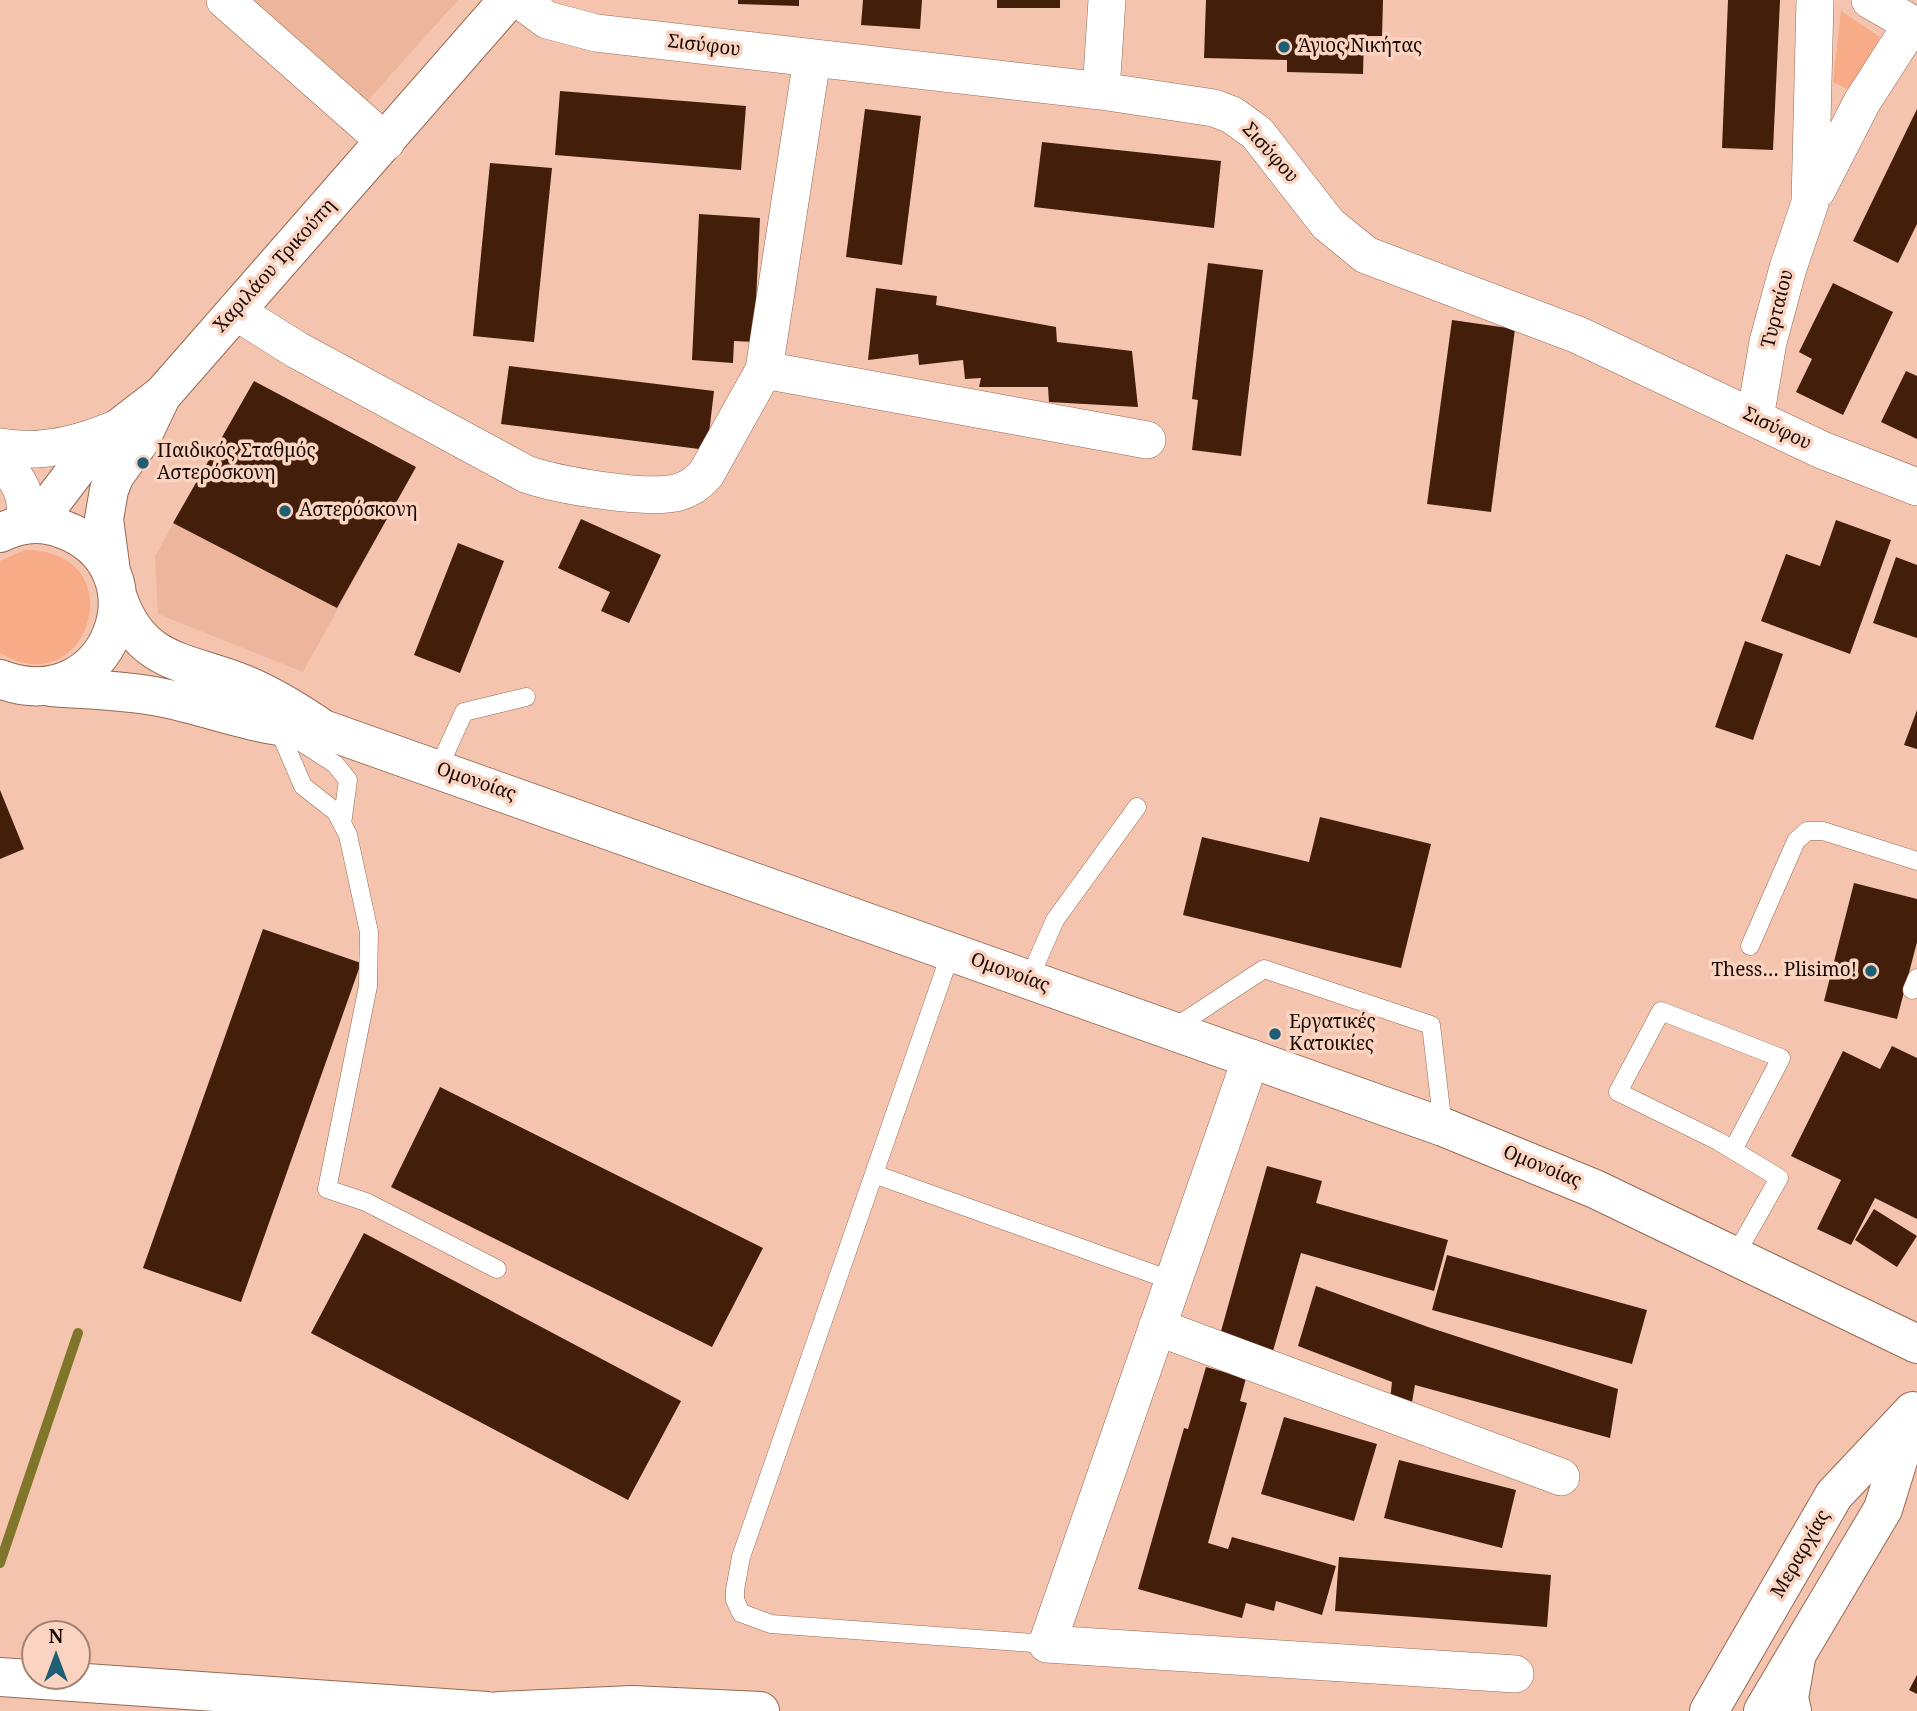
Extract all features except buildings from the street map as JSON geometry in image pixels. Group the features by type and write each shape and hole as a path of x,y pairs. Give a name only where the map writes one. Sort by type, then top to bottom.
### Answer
{"street":[{"path":"225,0 386,142"},
{"name":"Χαριλάου Τρικούπη","path":"20,527 113,430 163,394 508,0"},
{"name":"Σισύφου","path":"520,0 547,20 571,29 1101,91 1197,104 1232,115 1257,133 1274,152 1328,224 1366,255 1577,335 1822,450 1917,487"},
{"path":"1101,91 1107,0"},
{"name":"Τυρταίου","path":"1810,202 1815,0"},
{"name":"Τυρταίου","path":"1755,418 1772,330 1810,202 1862,102 1914,25 1870,0"},
{"path":"234,311 297,350 526,474 544,480 626,492 664,494 697,485 706,474 764,370 811,58"},
{"path":"764,370 1147,440"},
{"path":"19,687 74,679 93,664 108,645 117,623 115,586 104,533 109,490 115,475 140,441 163,394"},
{"path":"0,447 56,447 75,444 113,430"},
{"path":"0,458 24,492 20,527 63,529 88,542 102,556 115,586"},
{"name":"Ομονοίας","path":"115,586 136,635 157,653 269,694 323,729 1443,1127 1595,1188 1917,1344"},
{"path":"19,687 161,697 278,728 323,729"},
{"path":"1251,1058 1047,1644 1515,1674"},
{"path":"1157,1327 1561,1477"},
{"name":"Μεραρχίας","path":"1763,1711 1883,1509 1915,1408"},
{"name":"Μεραρχίας","path":"1709,1711 1834,1495 1915,1408"},
{"path":"1793,1711 1789,1698 1796,1658"},
{"path":"0,1677 487,1711"},
{"path":"499,1711 632,1705 760,1711"}],"lane":[{"path":"438,769 464,712 526,697"},
{"path":"278,728 303,786 336,812 348,835 369,932 368,986 327,1189 366,1202 497,1269"},
{"path":"278,728 335,764 348,780 342,824"},
{"path":"1029,979 1055,920 1137,807"},
{"path":"1750,946 1796,841 1807,831 1823,831 1917,861"},
{"path":"951,952 741,1557 736,1579 736,1606 748,1618 771,1623 1047,1644"},
{"path":"1171,1030 1264,969 1432,1025 1443,1127"},
{"path":"1733,1150 1781,1058 1661,1011 1618,1092 1733,1150 1779,1178 1736,1254"},
{"path":"874,1174 1173,1281"}],"shaded area":[{"path":"241,0 458,0 362,107"},
{"path":"1841,11 1880,37 1849,90 1833,82"},
{"name":"Αστερόσκονη","path":"254,381 416,467 303,672 158,614 155,556"},
{"path":"25,550 60,557 81,574 90,597 88,622 77,644 57,660 31,664 0,653 0,561"}],"waterway":[{"path":"0,1563 78,1333"}],"place":[{"name":"Άγιος Νικήτας","path":"1284,47"},
{"name":"Παιδικός Σταθμός Αστερόσκονη","path":"143,463"},
{"name":"Αστερόσκονη","path":"285,511"},
{"name":"Thess… Plisimo!","path":"1871,971"},
{"name":"Εργατικές Κατοικίες","path":"1275,1034"}]}
